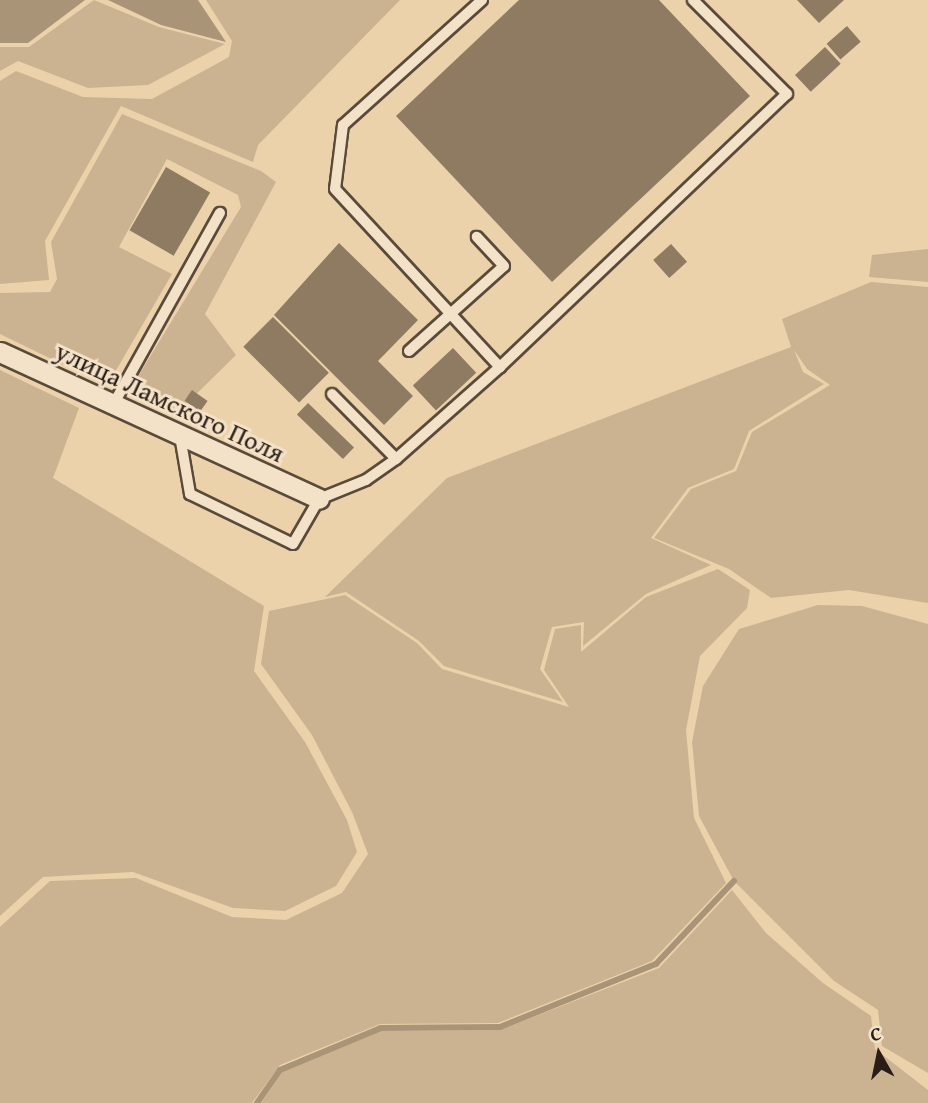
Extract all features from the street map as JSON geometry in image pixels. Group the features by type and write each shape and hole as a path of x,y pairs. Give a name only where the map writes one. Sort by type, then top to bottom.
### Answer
{"street":[{"name":"улица Ламского Поля","path":"0,352 319,499"}],"lane":[{"path":"482,0 343,125 335,189 500,367"},
{"path":"180,435 190,494 293,544 319,499 366,480 396,459 500,367 788,94 693,0"},
{"path":"113,405 220,213"},
{"path":"409,351 504,266 477,237"},
{"path":"332,394 396,459"}],"shaded area":[{"path":"0,0 85,0 28,43 0,43"},
{"path":"94,0 159,27 225,44 148,85 88,88 18,61 0,71 0,47 29,47"},
{"path":"108,0 198,0 226,42 161,25"},
{"path":"206,0 400,0 258,145 253,162 121,106 45,241 49,280 0,284 0,81 16,71 83,97 152,99 229,57 232,41"},
{"path":"122,114 261,171 276,182 205,314 236,355 174,416 128,393 241,207 238,195 167,159 119,247 172,274 107,386 0,334 0,293 50,292 57,279 51,242"},
{"path":"928,249 928,282 869,277 872,255"},
{"path":"871,282 928,287 928,603 849,590 771,598 729,569 654,538 691,489 736,471 752,432 830,385 807,369 794,350 803,372 824,384 749,431 734,469 688,488 651,538 711,565 646,594 583,646 584,622 552,627 540,669 563,702 444,666 419,641 346,592 325,597 447,478 791,347 782,319"},
{"path":"0,370 79,408 53,478 264,606 254,671 305,742 347,820 357,852 336,886 285,911 233,908 133,872 43,877 0,916"},
{"path":"718,569 750,590 747,608 700,656 686,730 694,818 726,883 652,961 498,1023 380,1024 280,1065 252,1103 0,1103 0,927 50,881 136,878 232,917 286,920 342,893 368,854 352,812 312,735 261,664 269,611 345,595 417,643 442,669 569,707 544,670 555,629 581,625 581,652 646,597"},
{"path":"818,605 862,606 928,624 928,1073 882,1046 878,1010 834,981 734,881 699,816 692,742 703,686 739,629"},
{"path":"732,890 766,933 823,983 871,1016 875,1049 928,1090 928,1103 261,1103 283,1071 381,1031 500,1030 659,968"}],"building":[{"path":"519,0 659,0 750,96 552,282 396,116"},
{"path":"797,0 844,0 819,23"},
{"path":"847,26 861,42 840,60 827,44"},
{"path":"825,47 841,64 811,92 795,75"},
{"path":"166,167 210,192 174,256 130,230"},
{"path":"339,243 418,320 378,361 413,396 384,425 274,315"},
{"path":"671,244 687,262 669,278 653,260"},
{"path":"273,317 329,373 299,403 243,347"},
{"path":"453,348 476,373 436,410 413,386"},
{"path":"192,390 208,401 200,412 185,401"},
{"path":"308,403 354,447 343,459 297,415"}],"waterway":[{"path":"257,1103 280,1070 381,1028 500,1027 656,964 734,881"}]}
